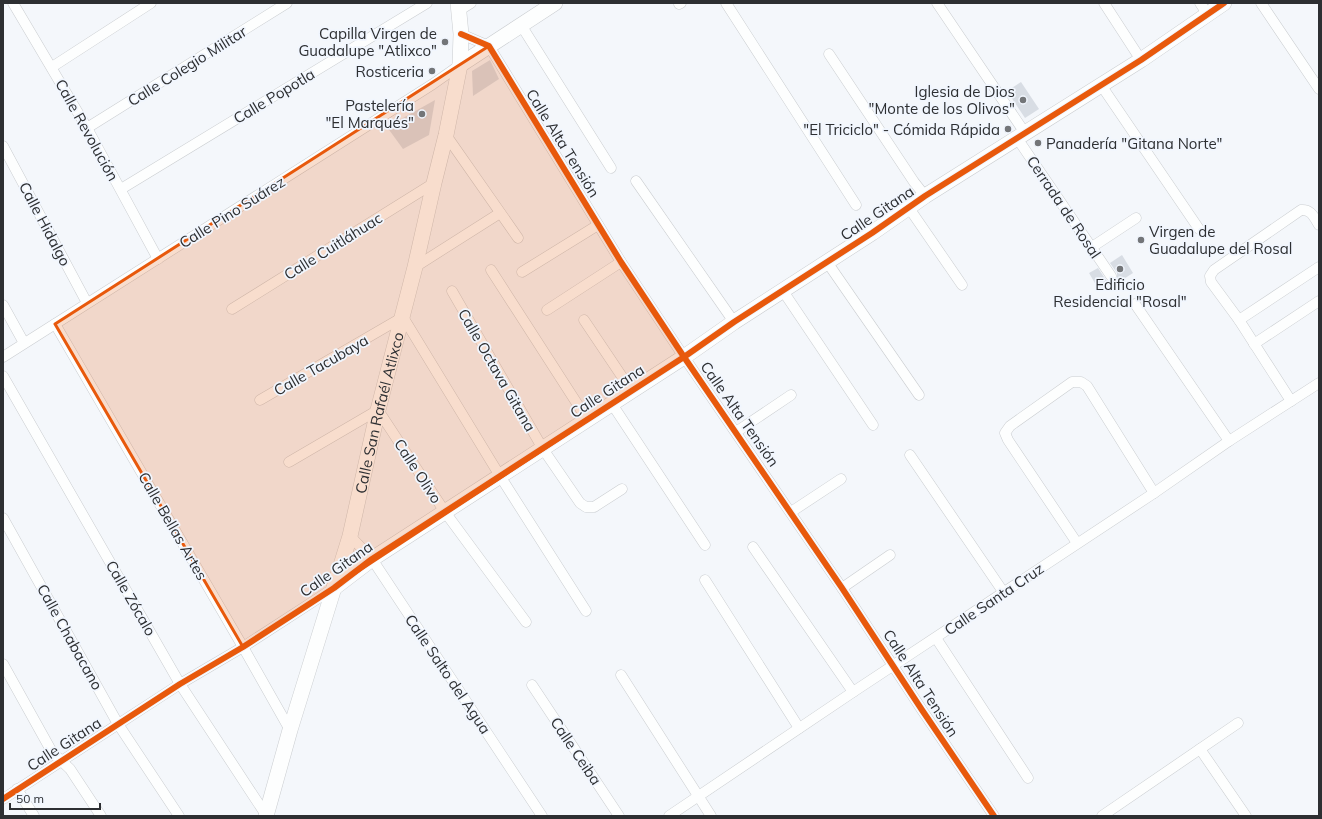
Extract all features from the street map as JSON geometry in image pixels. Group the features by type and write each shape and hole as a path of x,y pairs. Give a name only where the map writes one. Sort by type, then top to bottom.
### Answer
{"street":[{"name":"Calle Revolución","path":"13,3 52,66 121,189 158,259"},
{"path":"52,66 151,3"},
{"name":"Calle Colegio Militar","path":"87,128 287,3"},
{"name":"Calle Popotla","path":"121,189 427,3"},
{"path":"460,65 554,3"},
{"path":"726,3 856,205"},
{"name":"Cerrada de Rosal","path":"937,3 1111,276"},
{"path":"1104,3 1141,60"},
{"name":"Calle Gitana","path":"3,799 180,684 243,647 334,588 372,559 684,357 734,322 909,208 925,196 1141,60 1204,9 1224,3"},
{"path":"1261,3 1319,89"},
{"name":"Calle San Rafaél Atlixco","path":"266,816 290,730 350,536 378,410 403,317 446,135 460,65 462,6"},
{"path":"521,25 611,168"},
{"path":"462,34 489,46"},
{"name":"Calle Alta Tensión","path":"489,46 621,262 684,357 791,512 994,816"},
{"path":"829,54 914,182 925,196"},
{"name":"Calle Pino Suárez","path":"3,357 433,84 460,65"},
{"path":"1101,85 1199,229"},
{"path":"446,135 518,238"},
{"name":"Calle Hidalgo","path":"3,146 87,303"},
{"path":"636,181 734,322"},
{"name":"Calle Cuitláhuac","path":"232,309 434,182"},
{"path":"909,208 962,285"},
{"path":"1291,401 1239,320 1211,282 1210,276 1220,265 1301,210 1306,209 1311,212 1319,225"},
{"path":"415,267 500,213"},
{"path":"1092,247 1136,218"},
{"path":"522,272 598,224"},
{"path":"547,310 621,262"},
{"path":"827,262 919,395"},
{"path":"1239,320 1319,267"},
{"path":"491,270 587,419"},
{"path":"783,290 873,425"},
{"name":"Calle Octava Gitana","path":"452,291 543,449 580,503 586,507 594,507 622,489"},
{"path":"1254,344 1319,301"},
{"path":"1135,304 1229,441"},
{"path":"3,306 24,343"},
{"path":"403,317 500,476 586,611"},
{"name":"Calle Tacubaya","path":"260,400 403,317"},
{"path":"584,320 631,390"},
{"name":"Calle Bellas Artes","path":"55,324 290,730"},
{"name":"Calle Zócalo","path":"3,376 180,684 266,816"},
{"path":"1077,544 1008,440 1005,433 1010,426 1072,382 1081,382 1087,386 1154,493"},
{"name":"Calle Santa Cruz","path":"669,816 853,692 1154,493 1229,441 1319,383"},
{"path":"736,432 791,395"},
{"path":"612,404 705,545"},
{"path":"289,462 378,410"},
{"name":"Calle Olivo","path":"378,410 445,512 526,622"},
{"path":"910,454 1004,593"},
{"path":"791,512 841,479"},
{"name":"Calle Chabacano","path":"3,518 118,724 179,816"},
{"name":"Calle Salto del Agua","path":"350,536 372,559 542,816"},
{"path":"753,547 853,692"},
{"path":"842,588 890,555"},
{"path":"705,580 799,728"},
{"path":"936,638 1028,778"},
{"path":"3,664 52,752 70,769 101,816"},
{"path":"621,675 711,816"},
{"name":"Calle Ceiba","path":"532,685 620,816"},
{"path":"1102,816 1238,723"},
{"path":"1200,749 1246,816"},
{"path":"17,789 34,816"}],"highlighted area":[{"path":"489,46 621,262 684,357 243,647 55,324"}],"building":[{"path":"490,60 499,79 473,96 472,71"},
{"name":"Iglesia de Dios \"Monte de los Olivos\"","path":"1021,82 1039,109 1025,118 1007,91"},
{"name":"Pastelería \"El Marqués\"","path":"435,100 429,135 403,149 387,127"},
{"name":"Edificio Residencial \"Rosal\"","path":"1122,255 1133,273 1119,282 1117,273 1110,263"},
{"path":"1098,268 1106,280 1111,282 1099,290 1089,273"}],"cycle path":[{"path":"3,799 180,684 243,647 334,588 372,559 684,357 734,322 872,233 925,196 1141,60 1224,3"},
{"path":"461,34 489,46 621,262 842,588 994,816"}],"place":[{"name":"Capilla Virgen de Guadalupe \"Atlixco\"","path":"445,42"},
{"name":"Rosticeria","path":"432,71"},
{"name":"Iglesia de Dios \"Monte de los Olivos\"","path":"1023,100"},
{"name":"Pastelería \"El Marqués\"","path":"422,114"},
{"name":"\"El Triciclo\" - Cómida Rápida","path":"1008,129"},
{"name":"Panadería \"Gitana Norte\"","path":"1038,143"},
{"name":"Virgen de Guadalupe del Rosal","path":"1141,240"},
{"name":"Edificio Residencial \"Rosal\"","path":"1120,269"}]}
